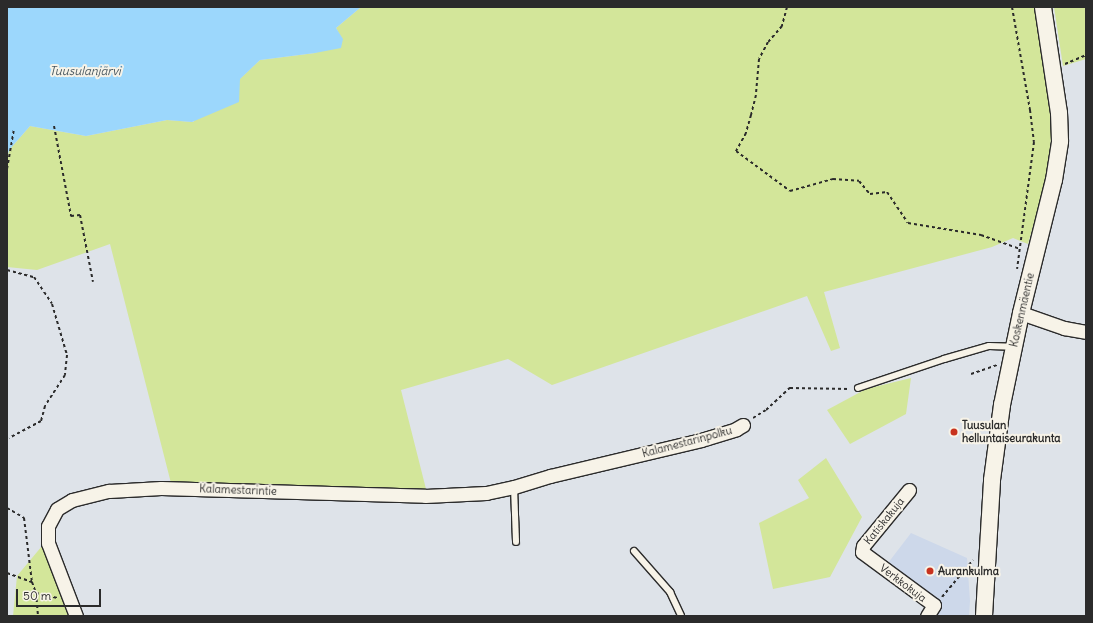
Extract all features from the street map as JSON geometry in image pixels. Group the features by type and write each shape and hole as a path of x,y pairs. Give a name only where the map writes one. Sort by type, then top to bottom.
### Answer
{"street":[{"name":"Koskenmäentie","path":"984,616 992,480 1002,405 1013,346 1054,180 1060,141 1059,113 1054,68 1043,7"},
{"path":"1021,313 1064,328 1086,332"},
{"name":"Kalamestarinpolku","path":"535,481 701,440 736,429 744,424"},
{"name":"Kalamestarintie","path":"76,616 48,543 48,526 57,508 72,500 109,491 161,488 425,496 486,493 535,481"},
{"name":"Katiskakuja","path":"862,552 863,546 909,490"},
{"name":"Verkkokuja","path":"862,552 930,611"}],"lane":[{"path":"858,388 944,359 990,346 1013,346"},
{"path":"514,487 516,542"},
{"path":"634,551 670,592 681,616"}],"path":[{"path":"787,7 782,26 768,42 759,59 754,102 746,133 736,151 790,191 833,179 858,181 870,194 887,192 908,223 981,235 1020,249"},
{"name":"Koskenmäentie","path":"1012,7 1034,142 1017,270"},
{"path":"1054,68 1086,55"},
{"path":"54,126 71,216 80,215 93,282"},
{"path":"7,169 14,129"},
{"path":"7,270 34,277 52,304 67,355 65,374 45,406 41,421 9,438"},
{"path":"971,374 1002,363"},
{"name":"Kalamestarinpolku","path":"744,424 766,410 790,388 843,390 858,388"},
{"path":"7,508 24,518 32,582 36,593 38,616"},
{"path":"930,611 973,560"},
{"path":"7,573 32,582"},
{"path":"36,593 70,601"}],"shaded area":[{"path":"911,533 967,558 970,601 969,616 934,616 941,606 888,563"}],"green space":[{"path":"361,7 1036,7 1051,104 1051,135 1049,170 1028,244 1013,238 992,247 824,292 840,348 831,351 807,296 552,385 508,359 401,390 427,493 172,487 110,244 37,270 7,267 7,158 9,150 30,126 86,136 167,120 193,122 260,60 315,53 342,39 336,28"},
{"path":"1054,7 1086,7 1086,59 1063,66"},
{"path":"911,378 906,414 850,444 827,410 866,389"},
{"path":"826,458 862,517 830,577 773,589 759,523 809,498 798,480"},
{"path":"42,546 69,616 13,616 17,576"}],"water":[{"name":"Tuusulanjärvi","path":"7,7 361,7 336,28 343,39 341,48 260,60 240,79 239,102 192,122 167,120 86,136 30,126 9,150 7,158"}],"place":[{"name":"Tuusulan helluntaiseurakunta","path":"954,432"},
{"name":"Aurankulma","path":"930,571"}]}
